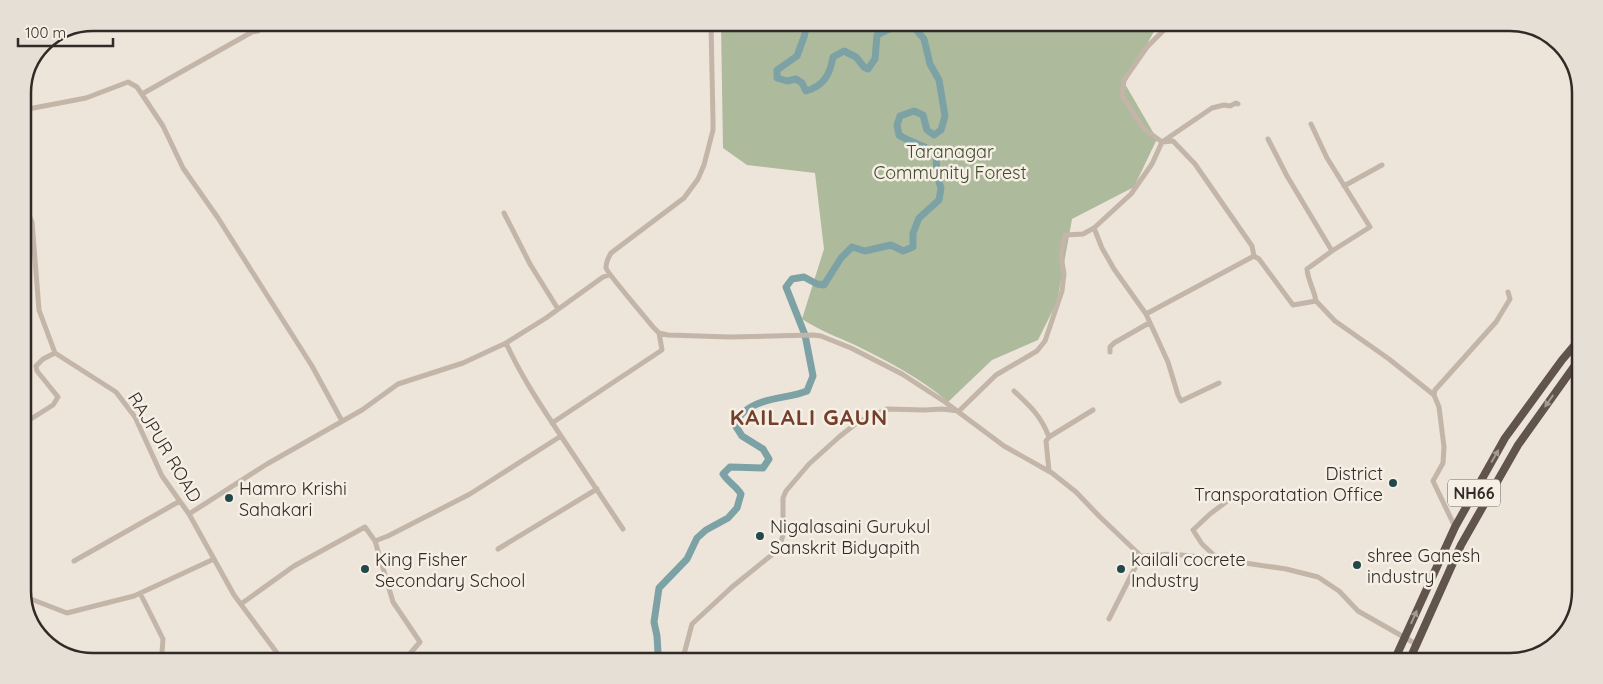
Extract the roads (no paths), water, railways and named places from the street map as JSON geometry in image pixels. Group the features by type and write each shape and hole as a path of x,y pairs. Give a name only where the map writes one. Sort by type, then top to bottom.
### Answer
{"highway":[{"name":"NH66","path":"1398,653 1455,527 1505,438 1572,348"},
{"name":"NH66","path":"1412,653 1461,545 1518,445 1572,369"}],"street":[{"path":"142,94 255,31"},
{"path":"711,31 713,120 704,165 698,179 684,198 611,253 607,260 606,268 609,274 653,327 659,332 668,335 730,337 813,335 821,336 851,348 902,374 959,411 1004,446 1049,471 1076,492 1141,556 1172,554 1218,559 1286,569 1318,578 1339,591 1358,611 1416,644"},
{"path":"1163,31 1147,47 1124,80 1122,96 1144,128 1162,142 1172,141 1195,164 1252,246 1254,256 1259,259 1293,305 1316,301"},
{"path":"31,108 86,98 128,82 138,87 163,126 183,168 218,218 307,358 342,421"},
{"path":"959,411 996,375 1037,351 1045,341 1062,291 1064,274 1061,256 1065,235 1083,234 1094,228 1131,194 1152,164 1162,142 1212,108 1238,104"},
{"path":"1311,124 1327,158 1370,227 1307,269 1308,279 1314,290 1316,301 1335,321 1389,359 1434,395 1439,406 1444,447 1443,463 1433,481 1455,527"},
{"path":"1268,139 1287,176 1332,251"},
{"path":"1344,186 1382,165"},
{"path":"504,213 530,264 558,309"},
{"path":"31,220 39,310 55,353 43,359 36,366 37,371 58,397 53,405 31,419"},
{"path":"1094,228 1102,248 1114,269 1146,314 1168,362 1181,401 1219,384"},
{"path":"1146,314 1254,256"},
{"path":"189,514 267,464 362,410 398,384 463,363 506,343 558,309 603,276 609,274"},
{"path":"1434,395 1436,390 1496,322 1510,298 1508,292"},
{"path":"1110,352 1110,347 1114,343 1149,322"},
{"path":"552,423 662,350 659,332"},
{"path":"506,343 528,387 624,529"},
{"name":"RAJPUR ROAD","path":"55,353 116,392 135,417 162,476 189,514 234,595 277,653"},
{"path":"1014,391 1043,422 1049,437"},
{"path":"684,653 692,624 732,587 779,549 783,535 783,498 786,492 809,464 839,437 858,422 886,409 942,409 959,411"},
{"path":"1049,471 1046,441 1049,437 1093,410"},
{"path":"375,541 470,494 561,436"},
{"path":"498,549 597,489"},
{"path":"74,560 180,501"},
{"path":"1218,559 1202,544 1194,530 1210,514 1226,502"},
{"path":"241,604 294,566 365,526 375,541 394,602 420,642 411,653"},
{"path":"1109,619 1141,556"},
{"path":"32,600 66,614 140,592 214,559"},
{"path":"140,592 164,639 162,652"}],"waterway":[{"path":"806,31 797,56 777,70 777,78 787,81 796,79 802,83 806,91 822,83 828,74 833,57 844,51 856,57 868,69 875,59 877,35 885,31"},
{"path":"658,653 654,622 659,588 687,559 697,538 706,530 728,518 737,508 741,494 723,474 730,467 763,468 769,459 763,449 742,436 735,425 743,413 751,407 766,401 807,391 813,376 805,335 786,287 792,279 804,277 817,284 824,285 841,258 852,247 865,251 891,245 903,251 913,247 913,233 919,218 939,200 941,188 937,176 936,153 899,135 897,125 900,116 914,111 923,115 927,130 934,135 941,130 945,116 939,80 930,64 924,39 917,31"}],"place":[{"name":"District Transporatation Office","path":"1393,483"},
{"name":"Hamro Krishi Sahakari","path":"229,498"},
{"name":"Nigalasaini Gurukul Sanskrit Bidyapith","path":"760,536"},
{"name":"shree Ganesh industry","path":"1357,565"},
{"name":"King Fisher Secondary School","path":"365,569"},
{"name":"kailali cocrete Industry","path":"1121,569"}],"district":[{"name":"KAILALI GAUN","path":"809,417"}],"park label":[{"name":"Taranagar Community Forest","path":"950,161"}]}
